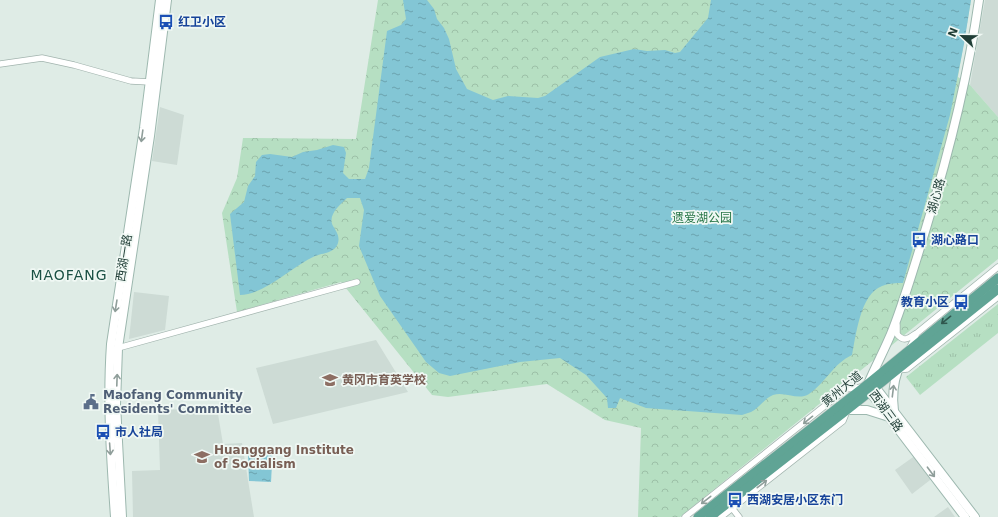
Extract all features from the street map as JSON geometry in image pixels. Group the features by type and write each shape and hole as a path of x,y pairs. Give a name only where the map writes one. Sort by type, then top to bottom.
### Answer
{"main road":[{"name":"西湖一路","path":"115,517 109,435 109,371 111,344 150,82 160,0"},
{"name":"西湖一路","path":"122,517 116,404 118,348 150,136 166,0"},
{"name":"湖心路","path":"869,388 893,330 920,249 948,153 963,89 979,0"},
{"name":"黄州大道","path":"710,517 847,410 908,351 998,278"},
{"name":"黄州大道","path":"698,517 869,388 898,370 998,289"},
{"path":"847,410 867,410 892,415 893,389 898,370"},
{"name":"西湖三路","path":"869,388 975,517"},
{"name":"西湖三路","path":"892,415 965,517"}],"street":[{"path":"0,64 42,58 74,65 126,80 150,82"},
{"path":"899,311 896,330 898,335 902,338 908,339 998,267"},
{"path":"118,348 357,282"},
{"path":"898,370 907,369 998,297"},
{"path":"908,351 917,333"},
{"path":"685,517 846,389 869,388"},
{"path":"721,517 843,421 847,410"},
{"path":"732,508 739,517"}],"shaded area":[{"path":"985,0 998,0 998,117 970,85"},
{"path":"160,107 184,115 177,165 152,161"},
{"path":"134,292 169,296 165,330 129,339"},
{"name":"黄冈市育英学校","path":"376,340 408,392 273,424 256,368"},
{"name":"Huanggang Institute of Socialism","path":"217,408 223,444 242,443 254,517 133,517 132,471 160,470 158,410"},
{"path":"916,455 934,477 912,494 895,470"},
{"path":"948,507 955,517 934,517"}],"green space":[{"name":"遗爱湖公园","path":"378,0 971,0 958,77 970,85 998,117 998,259 680,517 638,517 641,428 605,420 547,384 448,397 432,395 341,282 237,312 222,213 237,178 243,138 356,139"},
{"path":"998,304 998,333 920,395 906,377"}],"water":[{"name":"遗爱湖公园","path":"403,0 427,0 434,9 437,19 444,28 449,39 456,69 467,89 493,100 508,96 538,98 545,96 600,57 634,49 647,51 665,50 675,53 680,52 708,18 711,0 971,0 950,115 903,283 882,286 875,290 869,297 860,316 852,355 840,363 809,394 800,397 782,394 773,395 767,398 751,412 742,415 646,408 620,398 616,408 608,408 607,398 586,375 560,358 520,362 450,376 439,373 426,362 380,296 359,246 364,210 360,198 347,198 335,210 332,222 337,234 338,243 332,251 315,256 268,286 249,294 240,295 230,214 244,202 248,186 255,176 256,162 262,155 270,154 292,157 303,152 317,150 333,145 344,147 346,153 343,173 349,179 365,179 369,168 387,31 401,25 406,19"},
{"path":"273,447 271,482 249,481 249,451 255,448"}],"place":[{"name":"红卫小区","path":"166,22"},
{"name":"湖心路口","path":"919,240"},
{"name":"教育小区","path":"961,302"},
{"name":"黄冈市育英学校","path":"330,380"},
{"name":"Maofang Community Residents' Committee","path":"91,402"},
{"name":"市人社局","path":"103,432"},
{"name":"Huanggang Institute of Socialism","path":"202,457"},
{"name":"西湖安居小区东门","path":"735,500"}],"district":[{"name":"MAOFANG","path":"69,275"}]}
